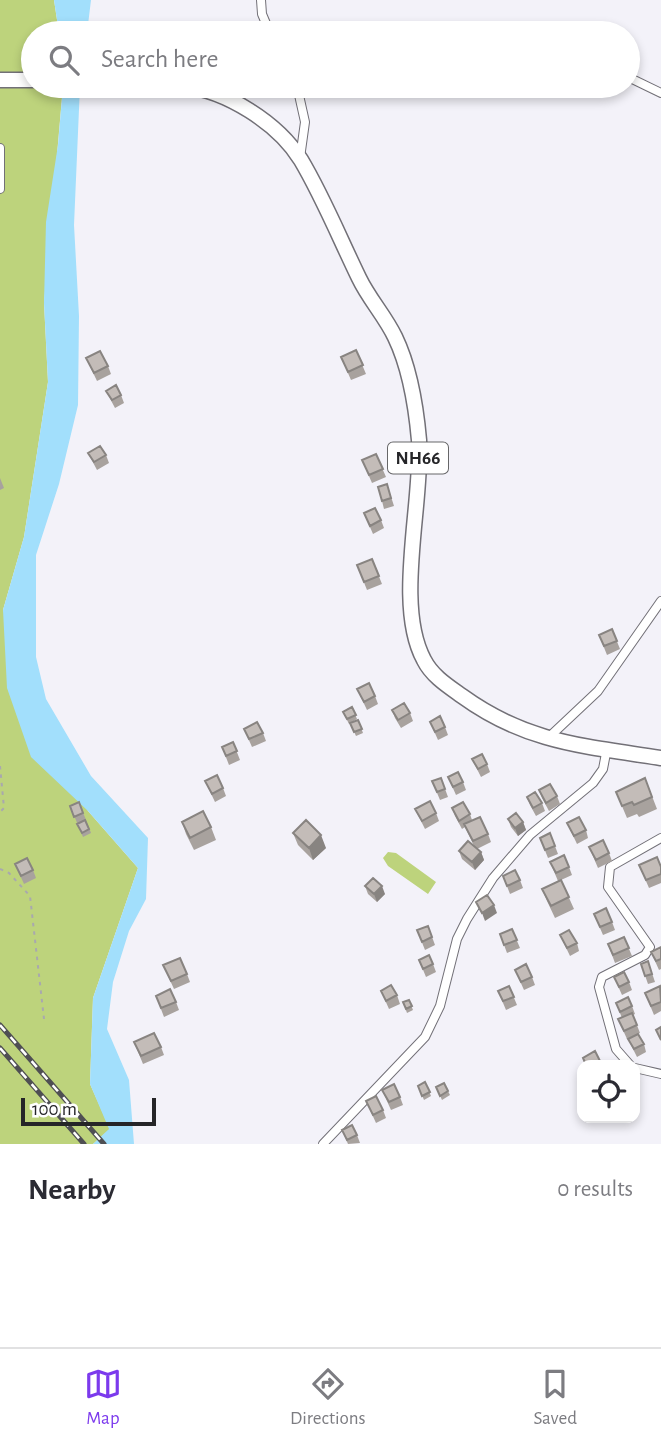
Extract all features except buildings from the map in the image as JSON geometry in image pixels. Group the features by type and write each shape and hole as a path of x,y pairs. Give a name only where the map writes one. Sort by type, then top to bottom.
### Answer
{"highway":[{"path":"0,80 21,80"},
{"name":"NH66","path":"228,98 261,117 300,158 363,286 395,338 414,396 419,442 411,600 415,635 424,660 439,680 486,713 526,733 661,758"}],"street":[{"path":"261,0 265,21"},
{"path":"640,83 661,93"},
{"path":"300,98 305,122 300,158"},
{"path":"0,148 0,189"},
{"path":"547,739 598,691 661,601"},
{"path":"323,1144 425,1037 440,1006 457,939 474,908 493,878 530,835 593,783 603,769 607,748"},
{"path":"626,1060 616,1049 599,987 603,977 645,955 650,947 608,887 610,867 661,838"},
{"path":"640,1069 661,1074"}],"path":[{"path":"0,766 5,808 0,812"},
{"path":"0,869 9,873 30,896 44,1019"}],"green space":[{"path":"0,0 54,0 57,21 21,21 21,98 62,98 44,303 48,382 24,537 3,610 88,811 138,868 93,998 90,1084 110,1129 93,1144 0,1144"},
{"path":"388,852 396,853 436,882 428,894 388,866 383,858"}],"water":[{"path":"54,0 91,0 88,21 57,21"},
{"path":"62,98 79,98 74,225 79,316 78,405 59,484 36,555 36,657 46,699 91,776 148,838 146,899 129,931 113,982 107,1029 129,1080 134,1144 93,1144 109,1129 90,1084 93,998 138,868 88,811 31,757 7,688 3,610 24,537 48,382 44,303 46,222"}],"railway":[{"path":"0,1025 104,1144"},
{"path":"0,1048 84,1144"}]}
